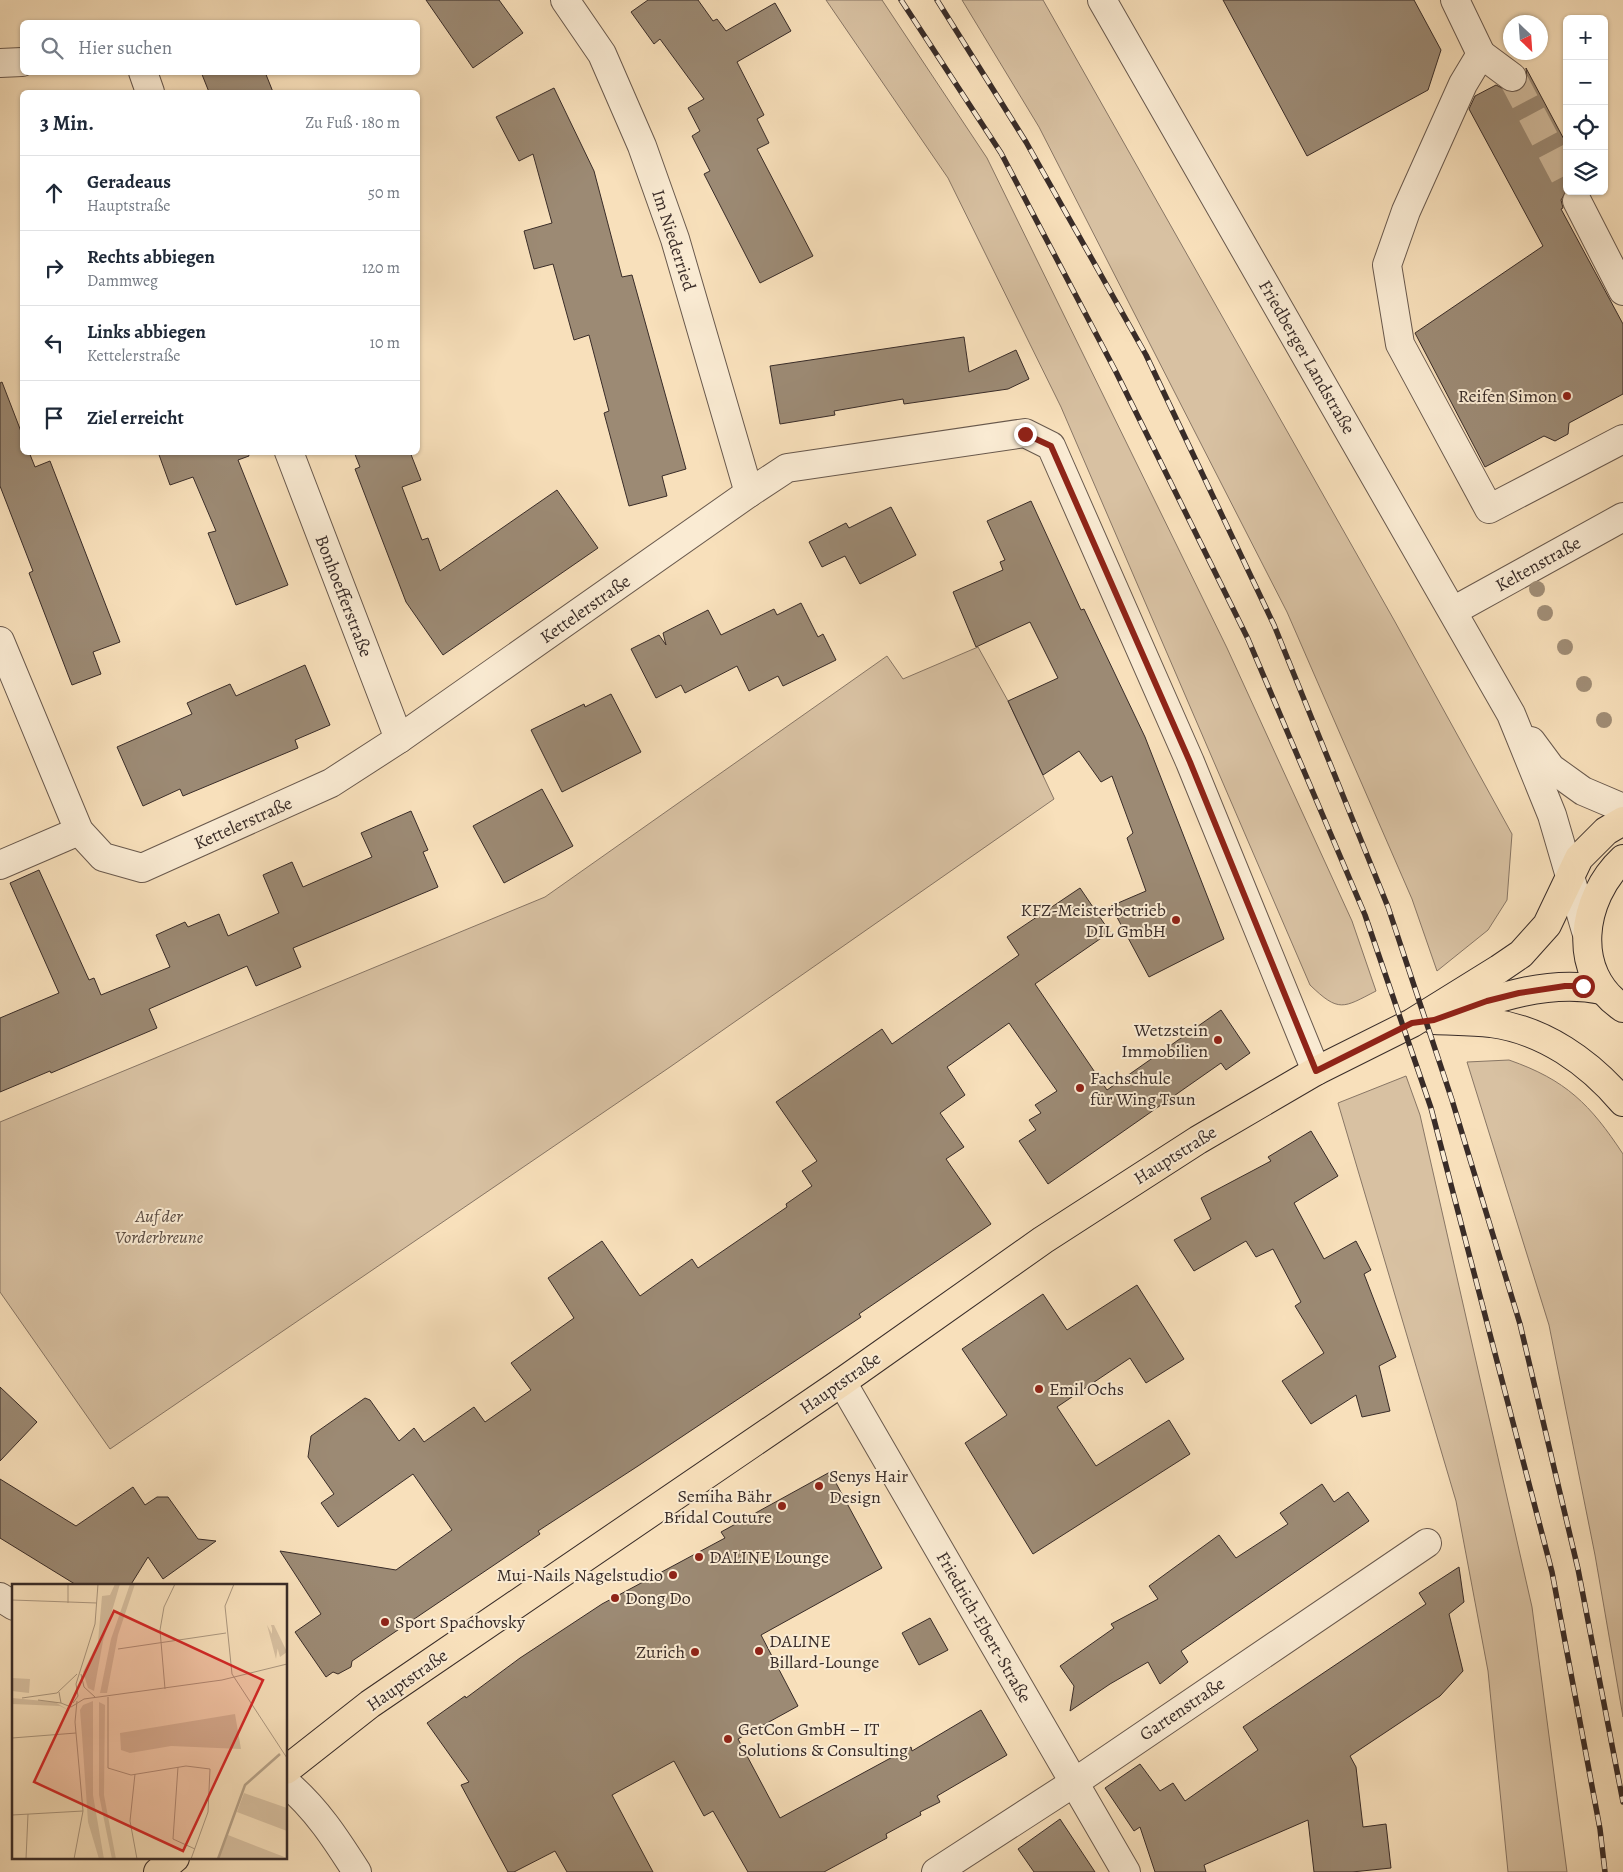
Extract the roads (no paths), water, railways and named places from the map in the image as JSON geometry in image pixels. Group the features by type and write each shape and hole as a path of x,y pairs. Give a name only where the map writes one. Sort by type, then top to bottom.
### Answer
{"main road":[{"path":"1570,875 1579,858 1592,844 1606,831 1623,821"},
{"name":"Friedberger Landstraße","path":"1623,859 1612,869 1599,887 1591,906 1586,931 1592,966 1602,990 1623,1008"},
{"name":"Hauptstraße","path":"1423,1022 1521,954 1548,925 1557,910 1570,875"},
{"name":"Hauptstraße","path":"288,1768 370,1704 842,1382 1043,1240 1198,1140 1316,1071 1423,1022 1487,1001 1534,990 1565,986 1602,990"},
{"path":"1423,1022 1492,1023 1537,1035 1576,1057 1623,1102"},
{"path":"158,1872 173,1860"}],"street":[{"name":"Im Niederried","path":"565,0 602,54 642,146 675,239 749,493"},
{"name":"Friedberger Landstraße","path":"1102,0 1511,714 1551,768 1583,791 1623,808"},
{"path":"1455,0 1481,54 1512,77"},
{"path":"1481,54 1463,84 1406,211 1387,265 1400,344 1490,509 1623,439"},
{"path":"0,63 20,62"},
{"path":"144,75 149,90"},
{"path":"1577,201 1623,291"},
{"name":"Kettelerstraße","path":"79,830 103,857 142,868 331,784 400,739 787,468 1025,434 1051,446 1190,762 1316,1071"},
{"name":"Bonhoefferstraße","path":"290,455 400,739"},
{"name":"Keltenstraße","path":"1453,611 1623,518"},
{"path":"0,641 79,830 0,865"},
{"name":"Friedberger Landstraße","path":"1511,714 1552,815 1586,931"},
{"name":"Friedrich-Ebert-Straße","path":"842,1382 1126,1872"},
{"name":"Gartenstraße","path":"936,1872 1075,1782 1427,1543"},
{"path":"0,1597 12,1605"},
{"path":"288,1785 325,1822 357,1872"}],"tunnel":[{"path":"1512,77 1563,173"}],"railway":[{"path":"901,0 1001,153 1116,372 1248,639 1365,915 1431,1108 1552,1572 1600,1829 1605,1872"},
{"path":"937,0 1026,142 1146,355 1274,625 1388,907 1452,1100 1520,1324 1578,1569 1623,1802"}],"place":[{"name":"Reifen Simon","path":"1567,396"},
{"name":"KFZ-Meisterbetrieb DIL GmbH","path":"1176,920"},
{"name":"Wetzstein Immobilien","path":"1218,1040"},
{"name":"Fachschule für Wing Tsun","path":"1080,1088"},
{"name":"Emil Ochs","path":"1039,1389"},
{"name":"Senys Hair Design","path":"819,1486"},
{"name":"Semiha Bähr Bridal Couture","path":"782,1506"},
{"name":"DALINE Lounge","path":"699,1557"},
{"name":"Mui-Nails Nagelstudio","path":"673,1575"},
{"name":"Dong Do","path":"615,1598"},
{"name":"Sport Spachovsky","path":"385,1622"},
{"name":"DALINE Billard-Lounge","path":"759,1651"},
{"name":"Zurich","path":"695,1652"},
{"name":"GetCon GmbH – IT Solutions & Consulting","path":"728,1739"}],"park label":[{"name":"Auf der Vorderbreune","path":"159,1226"}]}
